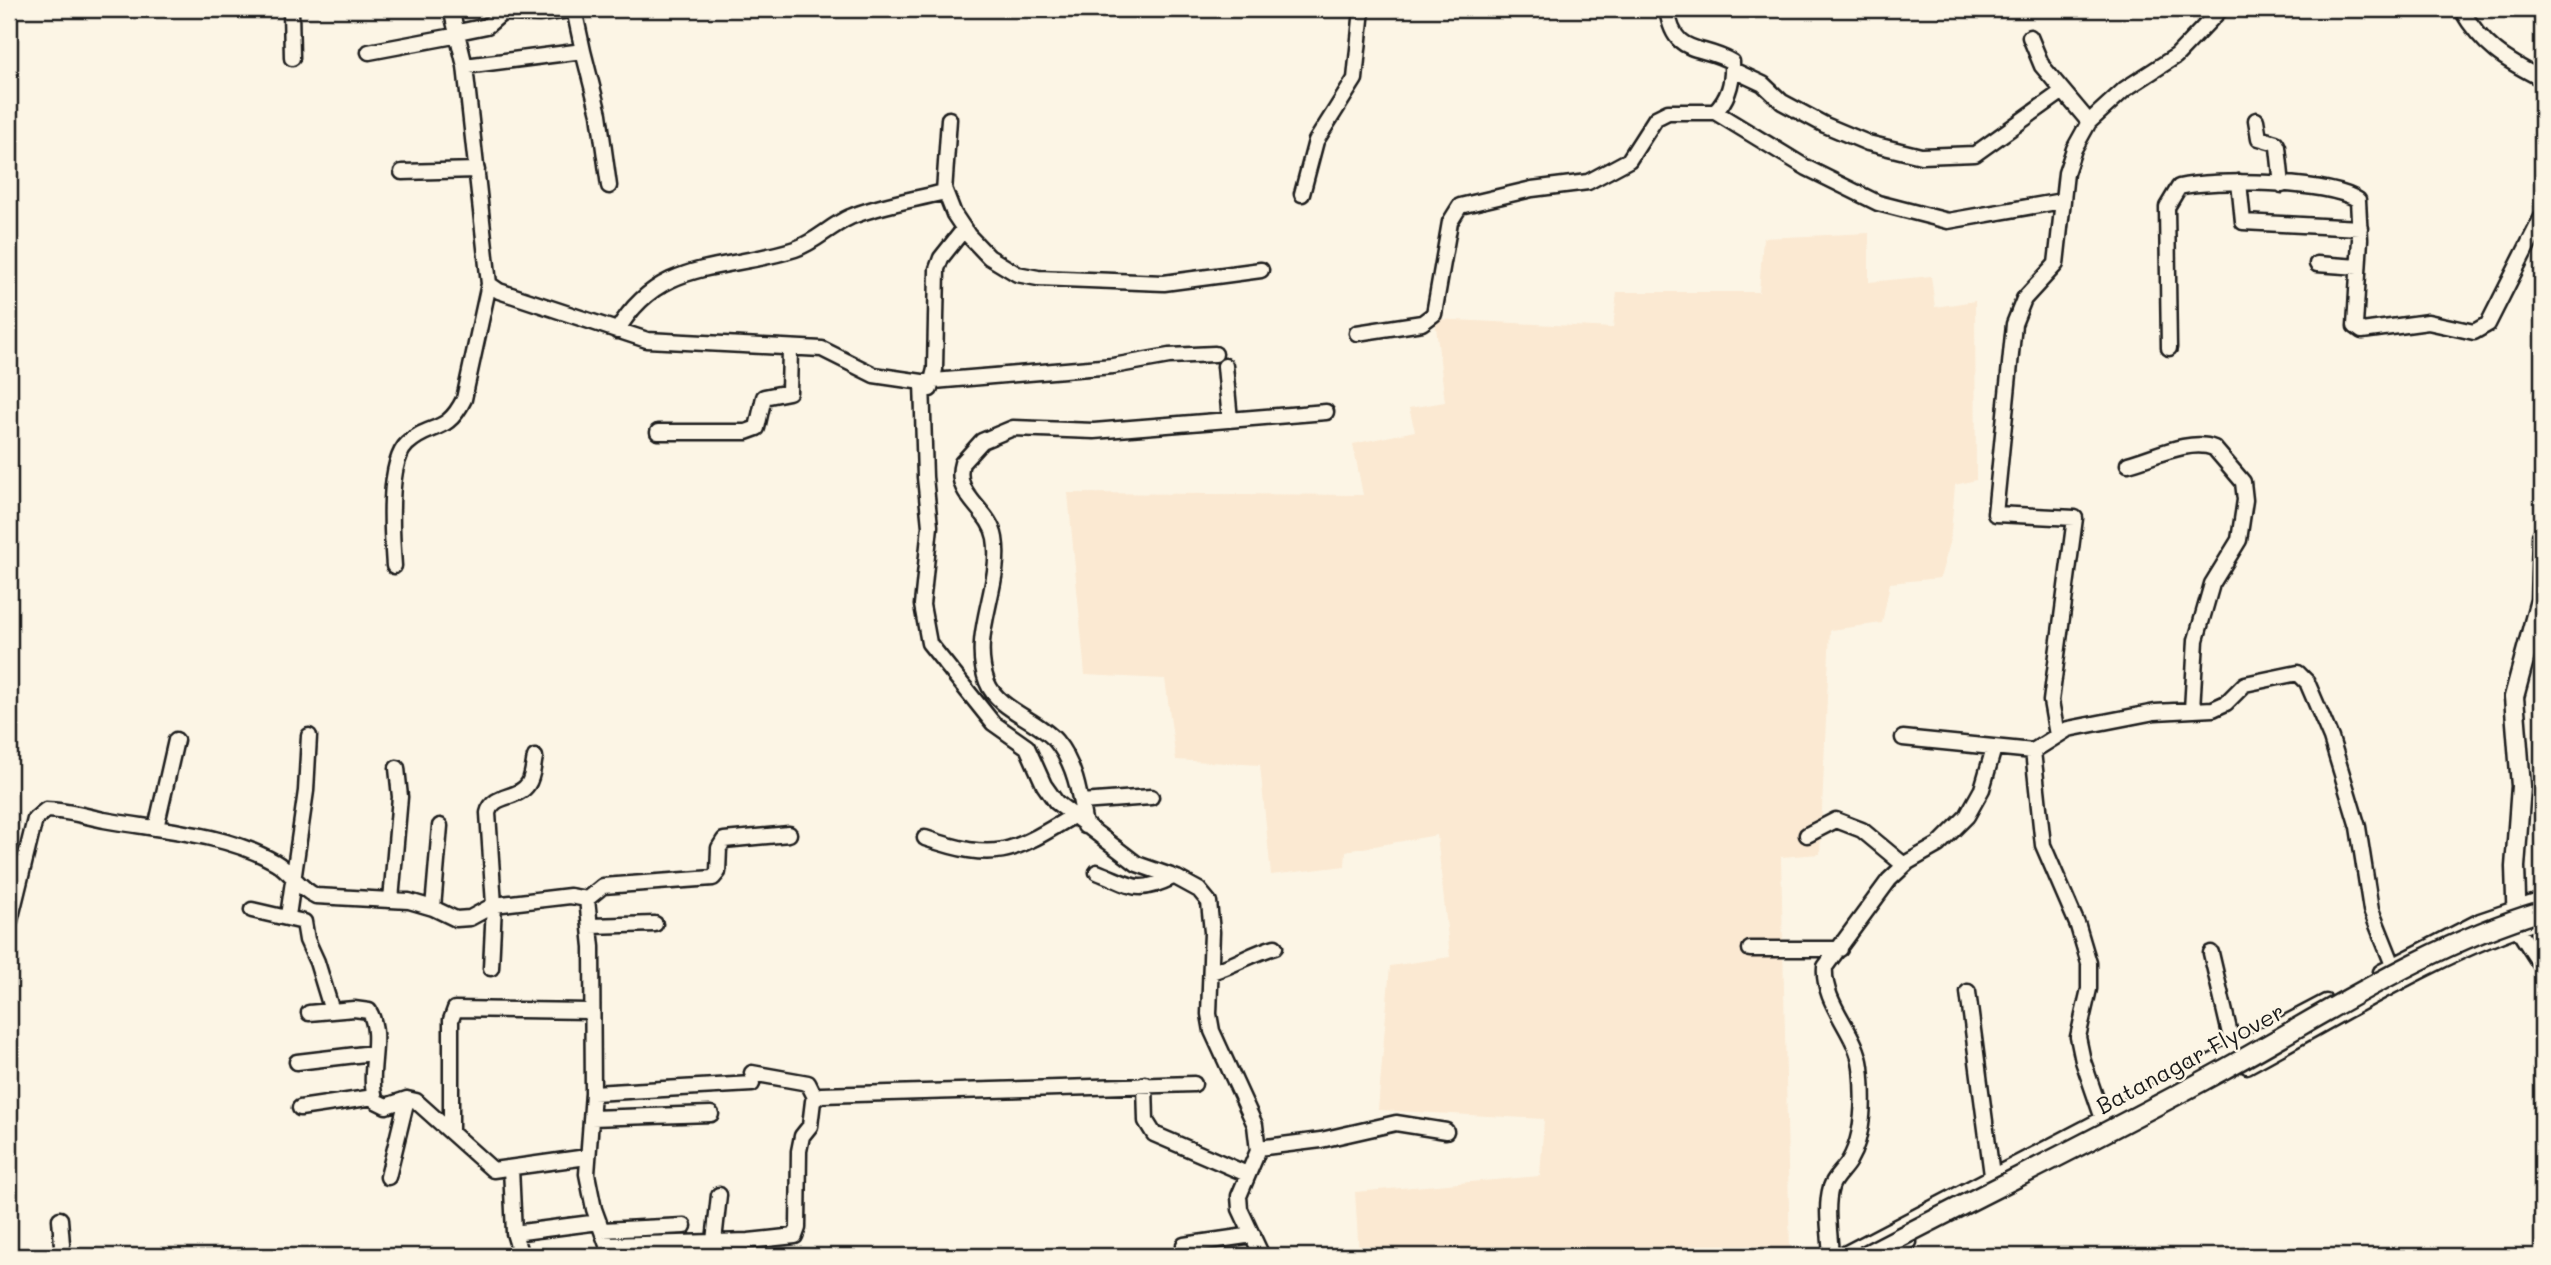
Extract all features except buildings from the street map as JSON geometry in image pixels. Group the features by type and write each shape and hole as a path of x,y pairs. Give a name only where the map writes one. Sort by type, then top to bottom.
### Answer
{"main road":[{"path":"2517,928 2515,867 2521,786 2514,697 2536,619 2542,536"},
{"name":"Batanagar Flyover","path":"1864,1256 2198,1084 2431,956 2475,935 2542,911"}],"street":[{"path":"291,9 292,58"},
{"path":"394,566 391,527 396,463 407,444 443,427 455,417 464,399 489,284 465,66 451,9"},
{"path":"369,52 487,26 502,13 533,15 576,9 583,51 600,114 609,187"},
{"path":"1301,194 1316,141 1355,79 1362,9"},
{"path":"1667,9 1674,34 1697,51 1732,62 1728,97 1716,112"},
{"path":"2057,735 2051,701 2075,518 1995,514 2014,324 2024,299 2056,264 2062,201 2074,149 2089,122 2125,89 2176,56 2221,9"},
{"path":"2461,9 2471,26 2498,55 2542,79"},
{"path":"2030,37 2042,66 2089,122"},
{"path":"465,66 583,51"},
{"path":"1732,70 1763,84 1782,102 1825,125 1868,144 1921,156 1975,154 2063,91"},
{"path":"1357,333 1422,323 1434,314 1450,222 1461,206 1532,189 1588,182 1629,160 1656,117 1668,113 1716,112 1807,168 1890,206 1948,221 2062,201"},
{"path":"949,119 945,191 954,214 964,229 989,257 1006,269 1038,278 1164,283 1261,270"},
{"path":"2256,120 2259,138 2276,143 2278,147 2282,185"},
{"path":"402,172 477,170"},
{"path":"2239,182 2243,222 2360,228"},
{"path":"2169,348 2167,223 2170,197 2183,186 2239,182 2329,190 2353,197 2359,203 2360,228 2357,330 2390,330 2428,322 2474,332 2488,324 2542,217"},
{"path":"617,331 637,301 669,278 690,270 795,249 818,240 852,217 945,191"},
{"path":"964,229 941,258 937,269 927,386 925,477 930,526 922,605 929,643 993,723 1027,747 1044,785 1056,802 1137,864 1199,890 1209,902 1209,1014 1212,1031 1255,1125 1258,1148 1239,1196 1240,1209 1262,1256"},
{"path":"2317,264 2358,267"},
{"path":"489,284 499,291 647,340 821,349 874,375 927,386 1113,366 1169,356 1214,354"},
{"path":"658,432 746,432 757,428 764,397 789,392 790,349"},
{"path":"1225,366 1230,419"},
{"path":"1086,826 1070,764 1054,740 1010,707 989,686 986,678 982,648 994,573 995,539 992,529 962,489 962,463 982,441 1013,428 1094,431 1326,412"},
{"path":"2128,464 2188,446 2207,445 2214,448 2243,482 2245,500 2239,540 2212,584 2196,640 2192,710"},
{"path":"1903,738 2033,751 2057,735 2088,723 2220,706 2245,684 2293,671 2303,677 2331,738 2356,816 2371,910 2393,965"},
{"path":"288,916 306,791 309,736"},
{"path":"156,828 176,740"},
{"path":"1831,1256 1831,1184 1851,1158 1858,1139 1862,1112 1860,1061 1835,1006 1825,972 1829,961 1840,949 1866,907 1904,864 1938,845 1967,816 1982,789 1994,748"},
{"path":"2033,751 2043,845 2078,926 2090,963 2089,989 2078,1037 2083,1061 2103,1119"},
{"path":"491,968 494,905 490,806 527,786 535,757"},
{"path":"391,900 400,797 397,768"},
{"path":"1081,802 1152,797"},
{"path":"9,925 38,814 54,810 188,833 273,861 285,868 304,891 316,896 391,900 433,908 456,919 470,918 494,905 570,897 587,899 603,886 713,878 718,872 719,848 724,840 789,834"},
{"path":"925,838 971,853 1003,850 1025,844 1073,816"},
{"path":"1807,835 1836,820 1862,830 1904,864"},
{"path":"433,908 440,826"},
{"path":"1097,872 1139,889 1152,887 1173,877"},
{"path":"587,899 591,926 593,1093 587,1157 589,1189 610,1251 714,1241 780,1239 797,1232 799,1151 802,1136 810,1126 815,1097 808,1083 752,1078 593,1093"},
{"path":"1841,1256 2393,965 2480,921 2542,900"},
{"path":"252,910 288,916 304,922 307,940 317,962 332,1011"},
{"path":"1883,1256 2428,968 2517,928 2542,920"},
{"path":"591,926 654,924"},
{"path":"2517,928 2542,967"},
{"path":"1211,972 1236,965 1254,954 1275,947"},
{"path":"1750,950 1840,949"},
{"path":"2211,953 2234,1051"},
{"path":"1968,992 1992,1175"},
{"path":"309,1013 363,1009 369,1012 374,1026 374,1097 380,1105 386,1106 407,1099 420,1104 485,1166 493,1170 587,1157"},
{"path":"451,1131 451,1020 455,1009 590,1011"},
{"path":"297,1062 373,1054"},
{"path":"1145,1084 1146,1121 1154,1134 1247,1174"},
{"path":"815,1097 1194,1084"},
{"path":"300,1108 374,1097"},
{"path":"388,1178 407,1099"},
{"path":"591,1118 711,1114"},
{"path":"1258,1148 1321,1140 1396,1124 1446,1131"},
{"path":"511,1168 514,1233 521,1256"},
{"path":"714,1241 719,1195"},
{"path":"60,1219 60,1256"},
{"path":"514,1233 601,1226 684,1226"},
{"path":"1184,1245 1253,1235"}],"shaded area":[{"path":"1869,233 1869,282 1931,276 1935,307 1975,301 1976,480 1955,485 1950,543 1940,578 1890,583 1882,623 1830,630 1820,854 1781,857 1790,1253 1783,1256 1359,1256 1355,1192 1540,1176 1544,1119 1378,1110 1390,966 1450,957 1437,835 1346,851 1345,866 1271,875 1260,765 1176,760 1165,679 1085,675 1068,493 1363,495 1353,444 1415,431 1409,408 1445,402 1435,319 1613,328 1617,292 1759,292 1763,238"}]}
